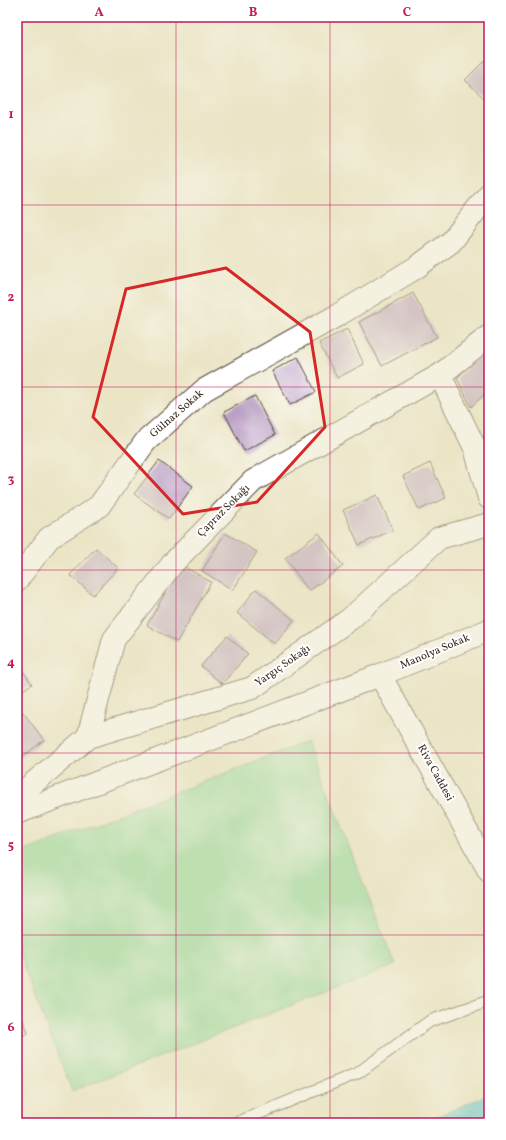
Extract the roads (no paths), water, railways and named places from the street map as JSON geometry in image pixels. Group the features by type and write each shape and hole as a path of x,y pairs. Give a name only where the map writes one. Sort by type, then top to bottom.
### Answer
{"street":[{"name":"Gülnaz Sokak","path":"17,580 49,538 99,506 146,441 204,390 338,315 417,267 451,242 489,194"},
{"name":"Çapraz Sokağı","path":"88,737 114,639 173,563 253,481 440,375 489,336"},
{"path":"440,375 476,448 489,498"},
{"name":"Yargıç Sokağı","path":"17,797 88,737 252,688 350,619 439,538 489,524"},
{"name":"Manolya Sokak","path":"17,813 380,675 489,630"},
{"name":"Riva Caddesi","path":"380,675 488,869"}],"lane":[{"path":"236,1123 358,1073 430,1021 489,1001"}],"water":[{"path":"489,1093 489,1123 422,1123 485,1096"}]}
